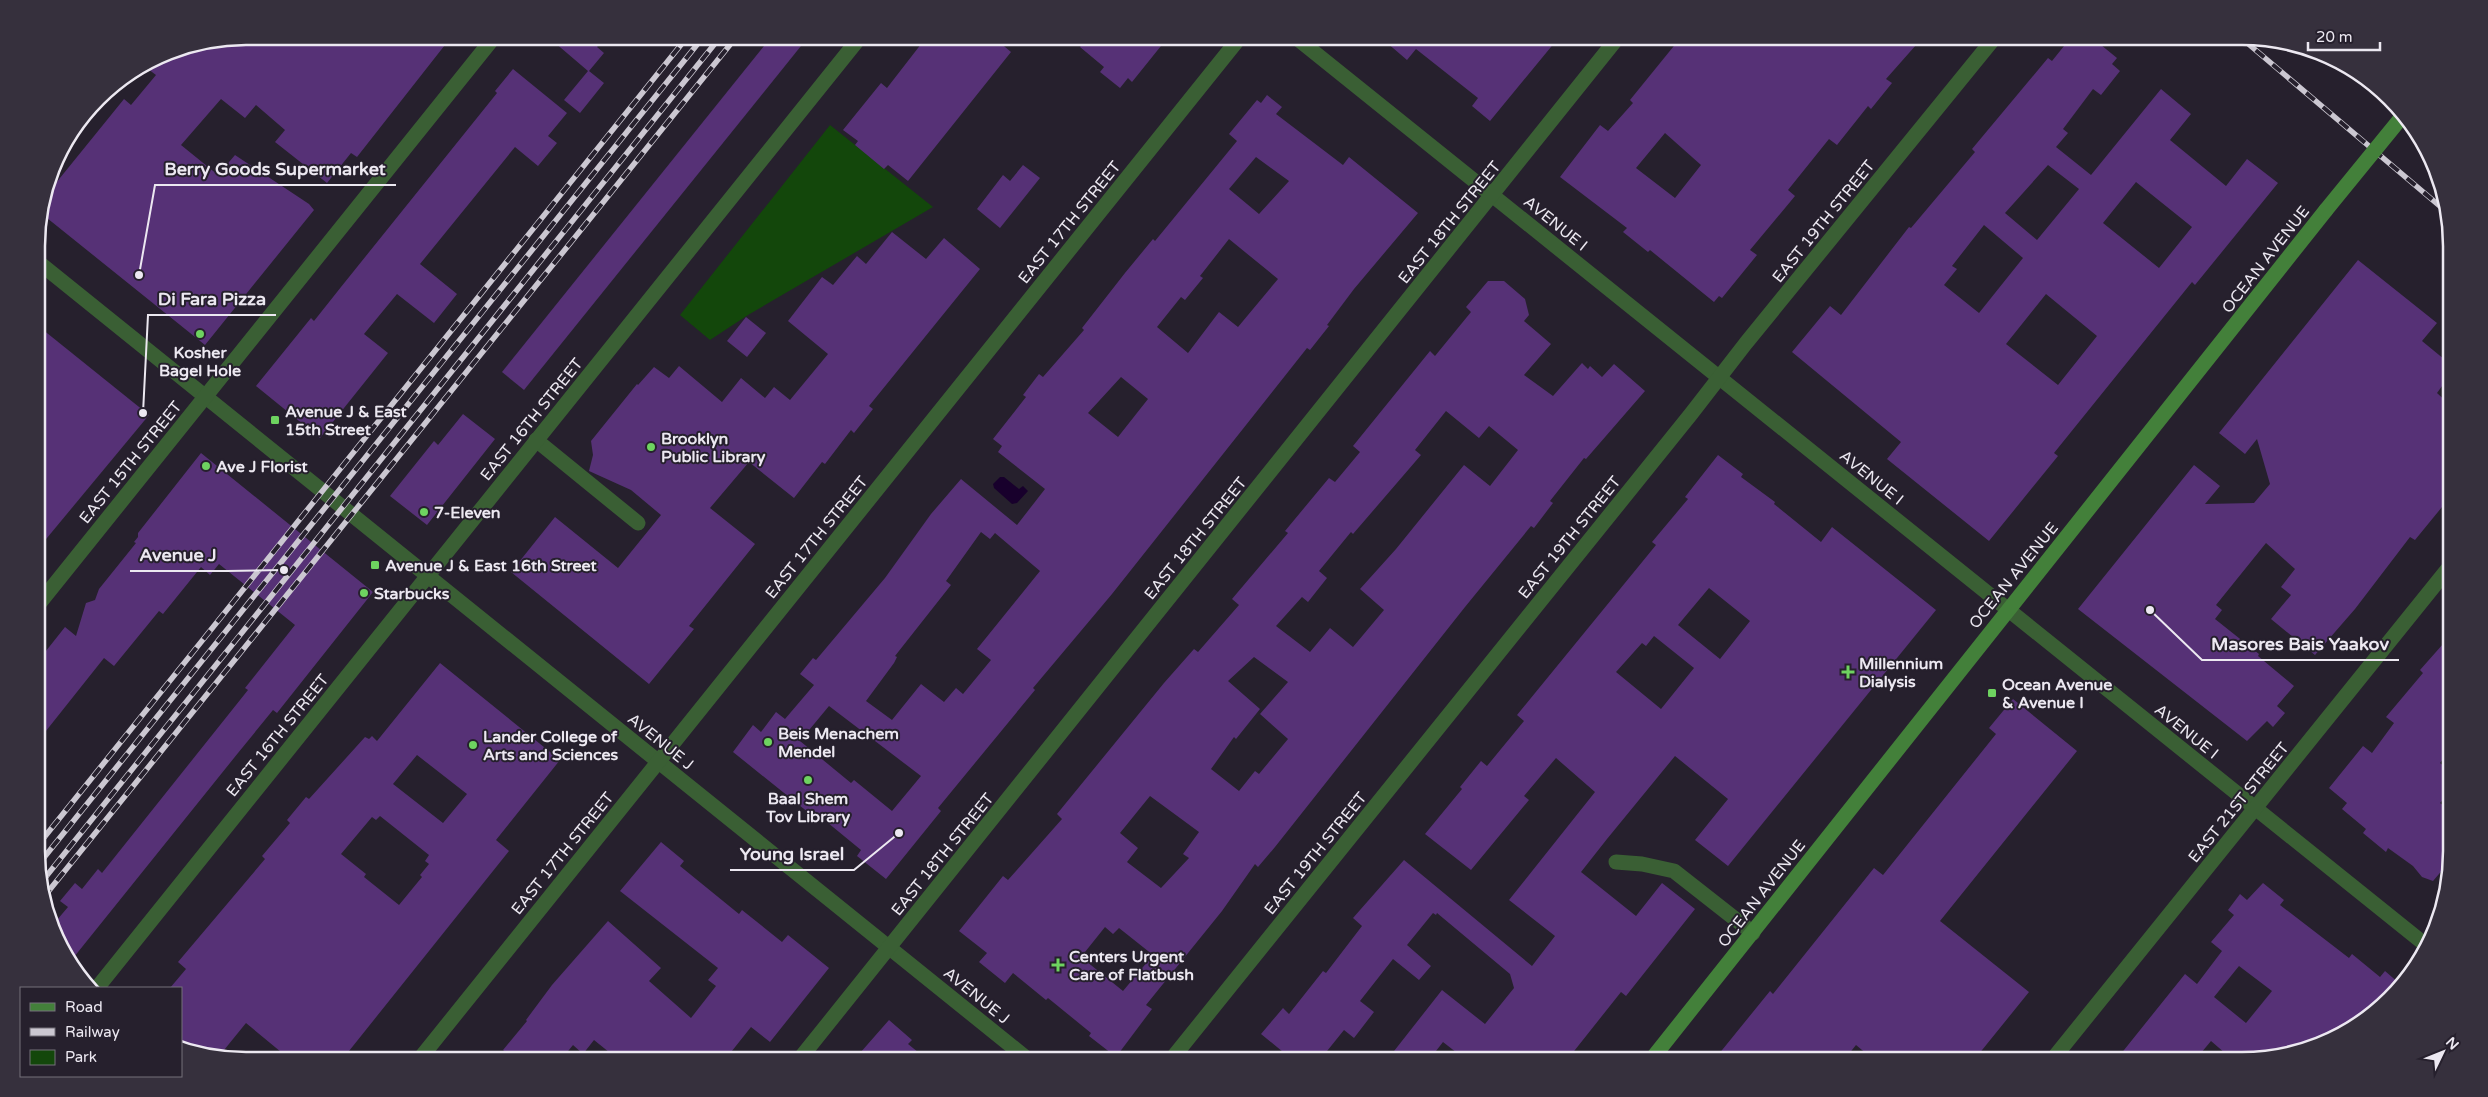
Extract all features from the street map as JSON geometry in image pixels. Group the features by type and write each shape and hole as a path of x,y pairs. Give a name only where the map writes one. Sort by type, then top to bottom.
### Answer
{"main road":[{"name":"OCEAN AVENUE","path":"1657,1052 2398,121"}],"street":[{"name":"EAST 15TH STREET","path":"45,596 488,45"},
{"name":"EAST 16TH STREET","path":"98,987 854,45"},
{"name":"EAST 17TH STREET","path":"425,1052 1234,45"},
{"name":"AVENUE I","path":"1305,45 2421,941"},
{"name":"EAST 18TH STREET","path":"805,1052 1612,45"},
{"name":"EAST 19TH STREET","path":"1176,1052 1989,45"},
{"name":"AVENUE J","path":"45,267 1019,1052"},
{"path":"536,440 638,523"},
{"name":"EAST 21ST STREET","path":"2058,1052 2443,575"},
{"path":"1616,862 1642,864 1674,871 1753,933"}],"green space":[{"path":"830,125 933,207 748,315 710,340 680,315"}],"shaded area":[{"path":"1000,477 1004,477 1019,489 1023,486 1028,491 1017,503 1012,504 994,488 993,484"}],"building":[{"path":"233,45 445,45 357,157 351,153 327,183 275,142 285,130 256,105 245,118 221,99 181,145 218,175 235,155 309,204 314,210 205,345 47,218 55,184 124,99 131,105 156,75 149,70 169,60 194,52"},
{"path":"558,45 599,45 597,47 604,53 589,71 604,83 580,113 564,100 588,71"},
{"path":"765,45 802,45 524,390 502,372"},
{"path":"920,45 1003,45 1011,52 908,181 888,165 884,169 855,145 858,141 843,130 881,83 887,88"},
{"path":"1081,45 1162,45 1132,82 1128,78 1120,88 1100,72 1104,67 1080,47"},
{"path":"1390,45 1553,45 1490,121 1472,106 1478,98 1416,49 1407,60"},
{"path":"1675,45 1916,45 1886,79 1892,83 1871,109 1868,106 1837,145 1829,139 1788,190 1795,196 1750,250 1757,255 1722,298 1719,296 1714,302 1650,250 1648,252 1623,232 1627,228 1560,177 1600,125 1608,131 1633,103 1630,100","holes":["1665,133 1701,165 1675,198 1636,168"]},
{"path":"2065,45 2101,45 2117,58 2112,64 2120,71 2101,95 2093,89 2063,129 2068,133 2056,147 2091,175 2161,89 2191,114 2170,140 2226,186 2247,159 2278,183 2195,285 2192,282 2054,453 2058,456 1989,541 1887,459 1901,442 1792,352 1830,306 1841,315 1909,227 1911,228 1975,152 1972,149 2048,58 2052,61","holes":["2048,165 2079,189 2037,240 2005,213","2136,182 2192,227 2159,268 2103,223","1984,225 2023,258 1979,313 1944,285 1957,269 1952,266","2046,294 2097,336 2058,385 2006,344"]},
{"path":"513,69 567,113 548,136 557,143 538,166 515,147 420,264 457,294 434,323 397,294 364,334 388,353 320,438 256,386 311,318 314,321 497,93 495,91"},
{"path":"1267,95 1282,107 1276,114 1343,165 1349,157 1418,213 1354,289 1310,350 1307,348 1112,594 1033,688 1035,690 938,808 941,811 886,879 857,856 861,850 811,809 809,813 733,752 753,725 761,732 776,712 785,719 814,685 800,674 813,658 816,660 885,578 931,514 961,479 1017,525 1045,489 998,452 1002,446 993,439 1026,397 1023,395 1039,374 1043,377 1084,330 1082,328 1125,273 1153,239 1155,241 1237,141 1229,134 1257,100 1261,103","holes":["1256,157 1289,181 1259,214 1229,189","1229,239 1278,279 1238,327 1219,312 1188,353 1157,327 1181,297 1185,300 1203,278 1200,276","1121,377 1148,399 1118,437 1088,413","981,532 990,539 995,533 1040,571 977,649 991,660 963,694 956,688 944,702 921,684 892,720 866,701 894,663 897,657 895,656 951,585 946,581","829,706 921,776 892,811 854,780 851,783 800,741"]},
{"path":"1023,165 1040,178 1000,228 977,209 1003,175 1010,181"},
{"path":"892,232 926,259 944,238 980,269 869,406 873,409 854,433 851,430 825,464 822,462 794,498 749,462 710,508 755,544 689,626 694,629 649,684 511,572 555,517 618,568 661,515 631,490 589,471 593,455 591,441 637,384 654,367 669,378 679,366 722,402 741,378 765,398 774,387 790,400 828,354 788,321 822,277 833,285 857,256 866,264"},
{"path":"2358,260 2437,323 2422,341 2443,358 2443,385 2437,393 2443,399 2443,506 2415,540 2410,537 2355,609 2315,655 2271,619 2291,595 2281,587 2295,569 2266,543 2216,605 2222,610 2215,619 2259,654 2258,656 2294,686 2277,706 2285,713 2273,727 2267,721 2247,741 2078,609 2194,465 2220,486 2205,504 2254,503 2270,484 2257,439 2245,454 2219,433"},
{"path":"1488,281 1504,281 1525,299 1529,315 1524,321 1551,344 1524,375 1553,396 1582,363 1588,369 1590,366 1602,377 1614,364 1645,391 1586,459 1584,458 1550,501 1553,503 1534,528 1531,526 1465,607 1275,847 1258,867 1255,864 1222,911 1146,1005 1152,1009 1120,1052 1110,1052 1089,1036 1091,1033 1048,998 1046,1000 1013,973 1005,983 979,962 987,953 959,931 1003,876 1008,880 1062,819 1057,814 1164,683 1194,649 1198,652 1239,605 1232,599 1288,533 1285,531 1329,478 1335,482 1360,452 1353,446 1430,351 1435,356 1471,312 1466,307","holes":["1446,411 1479,438 1489,426 1518,450 1490,486 1464,465 1396,549 1360,589 1384,610 1353,647 1330,628 1310,652 1276,626 1302,597 1308,602 1327,578 1319,571 1351,532 1353,534 1421,455 1415,450","1254,657 1288,682 1260,714 1288,739 1259,774 1255,771 1239,791 1211,769 1234,737 1236,739 1260,709 1228,681","1150,796 1199,832 1183,854 1189,858 1161,888 1127,862 1138,848 1120,833","1105,927 1113,934 1119,928 1153,955 1123,991 1081,957"]},
{"path":"746,317 766,333 747,357 727,341"},
{"path":"45,331 149,415 45,540"},
{"path":"463,414 495,439 427,525 390,496 434,441 438,445"},
{"path":"201,453 373,592 277,713 273,710 75,956 57,919 68,907 60,901 75,883 82,889 98,869 102,873 248,690 245,688 295,625 219,564 210,575 201,567 163,614 159,611 114,666 104,658 45,732 45,652 65,627 76,636 86,603 95,600 99,589 136,543 134,542 138,537 138,533"},
{"path":"1718,455 1743,474 1741,477 1775,502 1774,504 1821,542 1832,527 1936,610 1728,866 1695,840 1728,799 1675,756 1581,872 1636,916 1662,883 1695,909 1626,996 1621,992 1573,1052 1456,1052 1443,1042 1435,1052 1393,1052 1442,990 1485,1024 1514,988 1510,974 1437,913 1436,915 1433,913 1407,945 1431,966 1419,980 1393,959 1360,1001 1374,1012 1354,1038 1344,1030 1326,1052 1283,1052 1261,1034 1283,1008 1289,1014 1323,971 1326,973 1362,926 1353,918 1404,860 1532,966 1555,936 1509,900 1595,792 1556,758 1524,796 1529,800 1471,870 1425,834 1462,789 1460,787 1481,761 1487,766 1524,721 1517,715 1656,545 1652,542 1688,499 1685,497","holes":["1709,588 1750,621 1720,659 1678,625","1654,636 1694,668 1661,709 1616,672 1642,643 1646,646"]},
{"path":"2443,644 2443,759 2440,763 2443,766 2443,800 2440,803 2443,805 2443,864 2442,870 2433,881 2422,877 2413,866 2388,848 2386,852 2363,833 2366,829 2342,809 2347,803 2329,788 2363,746 2372,753 2394,723 2386,717 2423,673 2420,670"},
{"path":"440,663 560,760 496,840 509,851 348,1052 281,1052 246,1023 224,1051 182,1041 182,987 171,987 186,969 178,962 265,859 262,856 290,823 287,820 306,797 309,799 365,737 369,739 372,736 377,741","holes":["417,755 467,794 443,823 393,784","380,816 429,855 425,861 429,864 420,875 422,877 399,905 364,877 366,874 341,854 372,817 376,820"]},
{"path":"2013,699 2077,751 1940,921 2029,992 1980,1052 1864,1052 1856,1045 1850,1052 1720,1052 1770,991 1773,994 1874,868 1883,875 1996,734 1989,728"},
{"path":"661,842 684,861 680,866 739,914 742,910 782,942 788,935 829,968 770,1042 751,1027 731,1052 609,1052 594,1040 585,1052 581,1052 573,1045 567,1052 505,1052 503,1050 527,1021 552,985 608,921 661,968 649,981 691,1018 716,986 708,980 718,968 620,891"},
{"path":"2263,883 2284,900 2280,905 2349,958 2352,954 2380,977 2385,971 2395,980 2374,1002 2353,1018 2319,1037 2294,1045 2255,1052 2224,1052 2211,1041 2202,1052 2122,1052 2185,974 2197,984 2222,951 2211,942 2234,915 2228,910 2240,894 2247,900","holes":["2239,966 2272,991 2246,1023 2214,997"]},
{"path":"889,1020 912,1040 908,1044 918,1052 861,1052"}],"railway":[{"path":"45,836 681,45"},
{"path":"45,856 697,45"},
{"path":"47,876 714,45"},
{"path":"49,890 730,45"},
{"path":"2250,45 2439,205"}],"place":[{"name":"Berry Goods Supermarket","path":"139,275"},
{"name":"Kosher Bagel Hole","path":"200,334"},
{"name":"Di Fara Pizza","path":"143,413"},
{"name":"Avenue J & East 15th Street","path":"275,420"},
{"name":"Brooklyn Public Library","path":"651,447"},
{"name":"Ave J Florist","path":"206,466"},
{"name":"7-Eleven","path":"424,512"},
{"name":"Avenue J & East 16th Street","path":"375,565"},
{"name":"Avenue J","path":"284,570"},
{"name":"Starbucks","path":"364,593"},
{"name":"Masores Bais Yaakov","path":"2150,610"},
{"name":"Millennium Dialysis","path":"1848,672"},
{"name":"Ocean Avenue & Avenue I","path":"1992,693"},
{"name":"Beis Menachem Mendel","path":"768,742"},
{"name":"Lander College of Arts and Sciences","path":"473,745"},
{"name":"Baal Shem Tov Library","path":"808,780"},
{"name":"Young Israel","path":"899,833"},
{"name":"Centers Urgent Care of Flatbush","path":"1058,965"}]}
